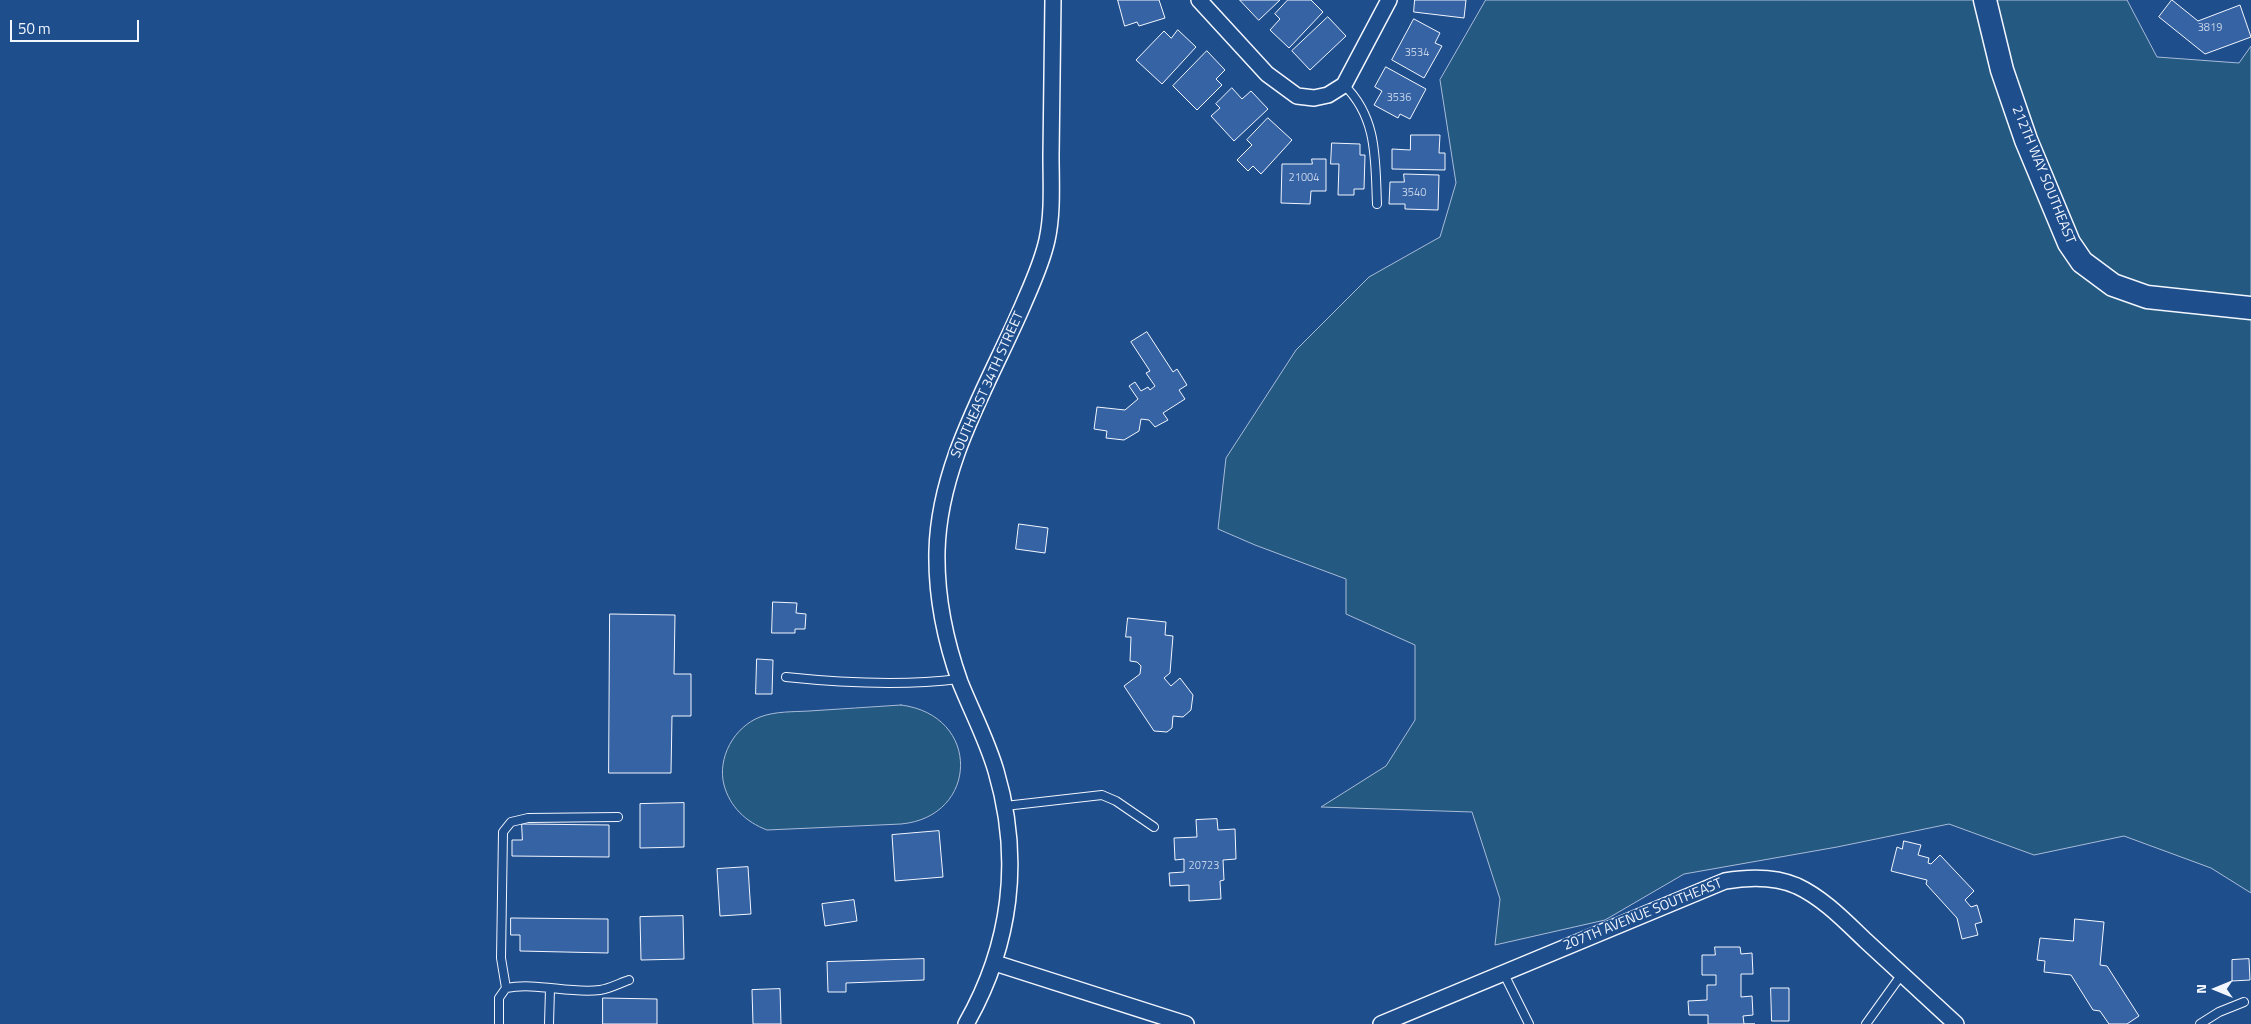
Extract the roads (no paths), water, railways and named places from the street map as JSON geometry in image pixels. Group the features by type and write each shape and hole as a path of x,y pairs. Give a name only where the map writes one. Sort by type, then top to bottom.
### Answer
{"street":[{"name":"SOUTHEAST 34TH STREET","path":"966,1024 995,963 1010,889 1009,848 1005,806 990,753 950,651 941,613 937,548 954,463 965,432 1015,323 1038,269 1047,240 1051,190 1053,0"},
{"path":"1199,0 1267,74 1297,96 1314,98 1328,95 1344,85 1389,0"},
{"name":"212TH WAY SOUTHEAST","path":"1985,0 2002,70 2026,140 2069,243 2082,262 2097,275 2113,285 2147,297 2251,308"},
{"name":"207TH AVENUE SOUTHEAST","path":"1382,1024 1725,881 1746,878 1778,880 1796,886 1814,896 1837,914 1956,1024"},
{"path":"995,963 1186,1024"}],"lane":[{"path":"1344,85 1357,98 1368,123 1375,148 1376,204"},
{"path":"786,677 836,682 924,683 960,679"},
{"path":"1005,806 1102,795 1116,801 1154,827"},
{"path":"498,1024 499,998 506,988 501,958 503,832 511,822 528,818 618,817"},
{"path":"1504,974 1529,1024"},
{"path":"1866,1024 1902,974"},
{"path":"506,988 520,986 600,990 629,980"},
{"path":"549,1024 550,989"},
{"path":"2200,1024 2219,1012 2244,1002"}]}
